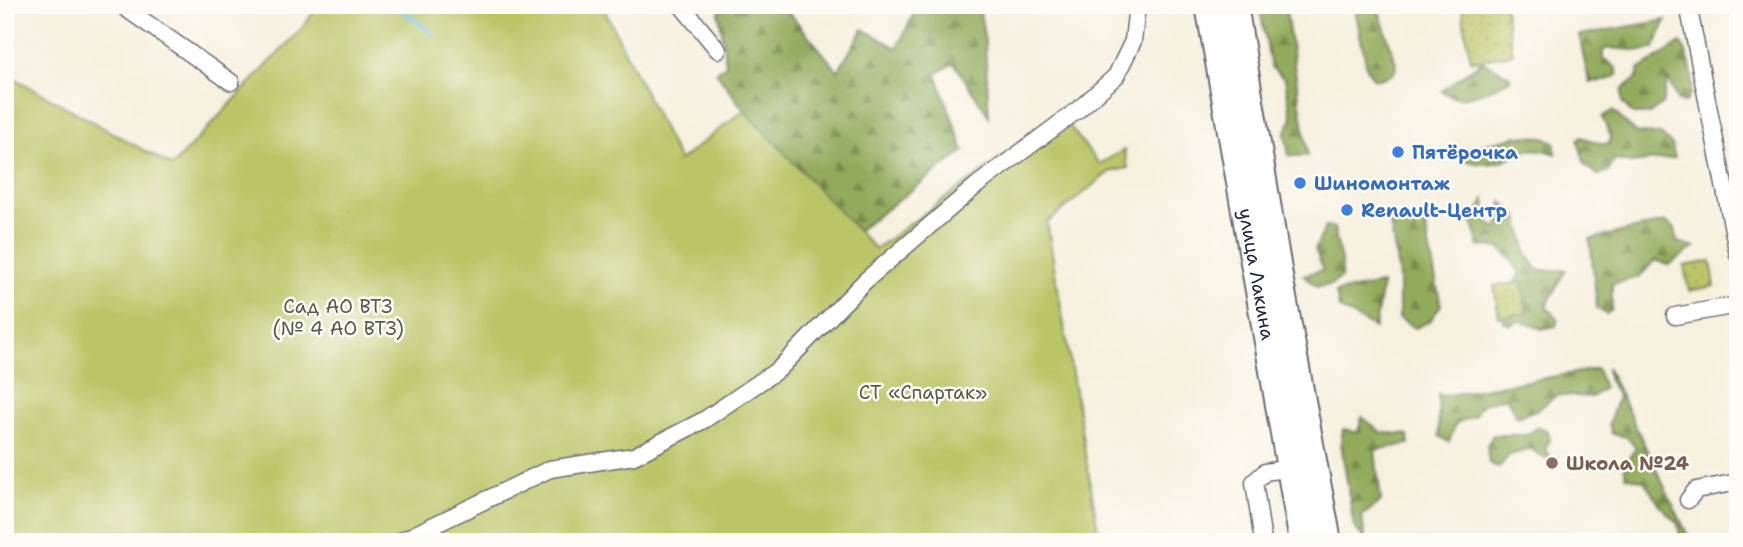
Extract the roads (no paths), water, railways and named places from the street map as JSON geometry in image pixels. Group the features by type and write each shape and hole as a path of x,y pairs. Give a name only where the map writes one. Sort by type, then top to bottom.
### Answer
{"highway":[{"name":"улица Лакина","path":"1210,5 1304,542"},
{"name":"улица Лакина","path":"1233,5 1278,276 1327,542"}],"street":[{"path":"121,5 231,82"},
{"path":"681,5 718,50"},
{"path":"399,542 550,469 634,456 704,420 779,369 865,281 977,185 1079,109 1116,76 1133,41 1137,5"},
{"path":"1688,5 1738,255"},
{"path":"1675,316 1738,304"},
{"path":"1263,542 1254,482 1265,472 1290,468"},
{"path":"1688,500 1696,490 1738,482"}],"waterway":[{"path":"395,5 433,34"}],"place":[{"name":"Пятёрочка","path":"1398,152"},
{"name":"Шиномонтаж","path":"1300,183"},
{"name":"Renault-Центр","path":"1347,210"},
{"name":"Школа №24","path":"1552,463"}],"park label":[{"name":"Сад АО ВТЗ (№ 4 АО ВТЗ)","path":"338,317"},
{"name":"СТ «Спартак»","path":"923,392"}]}
